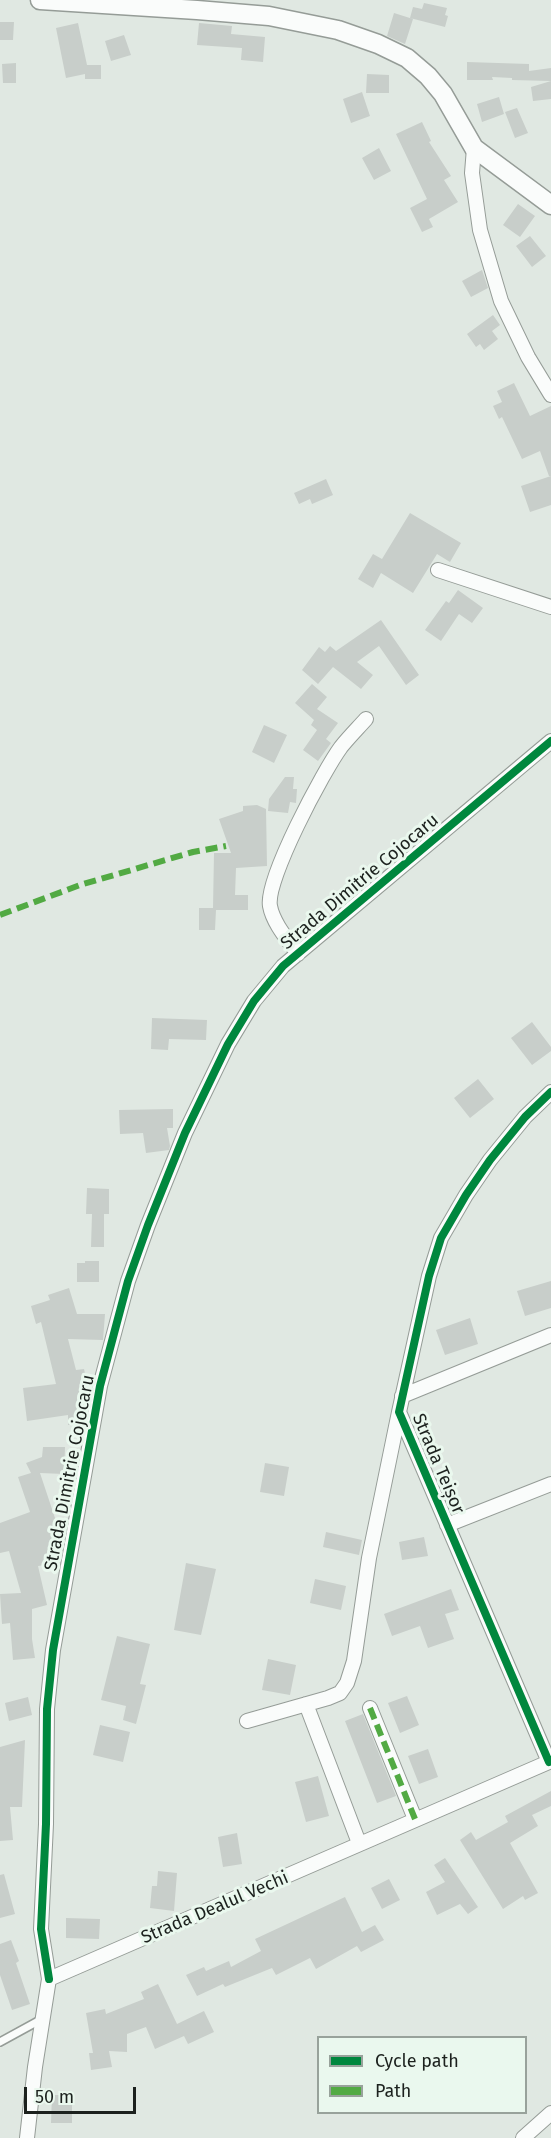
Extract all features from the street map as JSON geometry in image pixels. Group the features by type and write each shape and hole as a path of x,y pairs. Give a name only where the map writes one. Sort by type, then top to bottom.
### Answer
{"street":[{"path":"40,0 196,5 269,16 338,30 378,44 407,58 428,76 444,94 474,148 551,205"},
{"path":"474,148 472,172 480,230 501,300 528,357 551,395"},
{"path":"438,570 551,607"},
{"name":"Strada Dimitrie Cojocaru","path":"298,954 276,920 270,905 272,886 296,826 340,748 366,719"},
{"name":"Strada Dimitrie Cojocaru","path":"49,1979 41,1929 46,1824 47,1709 53,1650 100,1386 128,1281 185,1133 228,1044 254,1001 283,966 551,741"},
{"name":"Strada Teișor","path":"247,1721 340,1693 347,1683 354,1661 369,1558 402,1396 429,1276 441,1238 490,1160 525,1117 551,1092"},
{"path":"402,1396 551,1335"},
{"name":"Strada Teișor","path":"399,1412 550,1761"},
{"path":"447,1525 551,1485"},
{"path":"306,1704 359,1843"},
{"path":"370,1708 415,1819"},
{"name":"Strada Dealul Vechi","path":"49,1979 550,1761"},
{"path":"27,2138 35,2067 49,1979"},
{"path":"523,2138 551,2113"}],"lane":[{"path":"0,2042 44,2018"}],"building":[{"path":"424,3 447,8 445,15 448,16 445,27 410,18 413,7 422,9"},
{"path":"394,13 413,19 405,44 387,36"},
{"path":"0,22 14,22 13,40 0,40"},
{"path":"78,23 87,65 101,65 101,79 85,79 85,74 66,78 56,28"},
{"path":"199,23 232,26 231,34 265,37 263,62 241,60 242,48 197,45"},
{"path":"124,35 131,55 111,61 105,41"},
{"path":"467,62 529,64 529,71 551,68 551,81 492,77 493,80 467,80"},
{"path":"16,63 16,83 3,83 2,64"},
{"path":"367,74 389,75 389,93 366,93"},
{"path":"551,81 551,99 533,101 531,87"},
{"path":"362,92 370,116 351,123 343,99"},
{"path":"499,97 504,114 482,122 477,104"},
{"path":"517,108 528,133 515,138 505,112"},
{"path":"422,122 431,141 429,142 451,176 444,180 458,202 429,219 433,227 422,232 410,208 427,199 396,134"},
{"path":"379,148 391,171 374,180 362,158"},
{"path":"518,204 535,216 520,237 503,225"},
{"path":"530,236 546,256 532,267 516,246"},
{"path":"482,270 488,288 471,297 462,281"},
{"path":"493,315 500,325 492,331 498,339 484,350 480,344 476,347 467,334"},
{"path":"514,383 530,416 551,406 551,476 549,476 540,451 522,459 502,417 499,419 493,406 502,402 497,391"},
{"path":"551,476 551,505 530,512 521,486"},
{"path":"326,479 333,495 312,504 310,499 299,504 294,493"},
{"path":"410,513 461,543 450,562 437,554 413,593 381,573 373,588 358,579 373,554 382,559"},
{"path":"458,590 483,608 472,623 459,614 441,641 425,630 446,601 449,603"},
{"path":"381,620 419,675 406,685 379,646 357,662 373,675 361,689 333,667 318,684 302,670 319,647 325,652 330,646 336,651"},
{"path":"312,684 327,697 317,709 338,723 326,739 331,743 318,761 303,750 317,730 311,725 314,720 295,703"},
{"path":"264,725 287,735 274,763 252,752"},
{"path":"285,777 294,777 293,789 297,789 296,803 290,802 288,813 268,811 269,799"},
{"path":"257,805 266,809 267,866 236,868 235,895 248,895 248,910 216,910 215,930 199,930 199,908 213,908 214,853 231,853 219,819 243,811 243,806"},
{"path":"152,1018 207,1020 206,1040 169,1039 168,1050 151,1049"},
{"path":"532,1022 551,1047 551,1051 532,1065 511,1038"},
{"path":"478,1079 494,1099 470,1118 454,1098"},
{"path":"173,1109 173,1128 167,1128 169,1150 146,1153 143,1133 120,1134 119,1110"},
{"path":"87,1188 109,1189 109,1214 104,1214 104,1247 91,1247 92,1214 86,1214"},
{"path":"85,1261 99,1261 99,1282 77,1282 77,1263 85,1263"},
{"path":"551,1281 551,1308 525,1316 517,1291"},
{"path":"69,1288 77,1314 105,1314 103,1340 68,1339 76,1370 84,1369 88,1387 84,1388 84,1416 80,1416 80,1425 68,1425 68,1415 27,1421 23,1388 56,1384 41,1322 36,1324 31,1306 50,1300 48,1295"},
{"path":"470,1318 478,1344 445,1355 436,1330"},
{"path":"43,1447 65,1447 64,1474 40,1473 58,1527 61,1556 59,1563 38,1566 47,1605 32,1609 32,1639 35,1658 13,1660 10,1623 2,1624 0,1594 21,1593 9,1551 0,1553 0,1523 30,1512 18,1477 31,1473 26,1463 42,1457"},
{"path":"265,1463 289,1467 284,1496 260,1492"},
{"path":"326,1532 362,1540 359,1555 323,1547"},
{"path":"424,1537 428,1556 402,1560 399,1542"},
{"path":"186,1563 216,1569 201,1635 174,1630"},
{"path":"315,1579 346,1586 341,1610 310,1603"},
{"path":"451,1589 459,1610 445,1614 454,1639 428,1648 420,1626 392,1636 384,1614"},
{"path":"117,1636 150,1644 140,1684 146,1685 136,1724 123,1720 126,1706 101,1700"},
{"path":"268,1659 296,1665 290,1695 262,1690"},
{"path":"407,1696 419,1725 400,1733 388,1703"},
{"path":"28,1697 32,1715 9,1721 5,1703"},
{"path":"363,1714 396,1796 377,1803 345,1721"},
{"path":"100,1725 130,1732 123,1762 93,1755"},
{"path":"25,1740 22,1807 10,1807 13,1840 0,1841 0,1747"},
{"path":"428,1749 438,1777 419,1784 408,1756"},
{"path":"318,1776 329,1816 306,1822 295,1782"},
{"path":"551,1791 551,1806 532,1815 538,1826 510,1843 538,1893 525,1900 523,1896 503,1909 460,1840 471,1832 476,1840 508,1822 505,1816"},
{"path":"237,1833 242,1864 223,1867 218,1837"},
{"path":"445,1858 478,1907 468,1914 460,1904 437,1915 426,1892 445,1882 434,1865"},
{"path":"158,1871 177,1873 174,1911 150,1908 152,1886 157,1886"},
{"path":"4,1874 15,1914 0,1918 0,1875"},
{"path":"389,1879 400,1900 382,1909 371,1888"},
{"path":"345,1897 362,1932 375,1925 384,1940 361,1952 357,1946 316,1969 310,1958 276,1975 272,1968 225,1987 223,1984 197,1996 186,1975 204,1967 206,1971 229,1961 231,1967 261,1951 255,1939"},
{"path":"66,1918 100,1919 99,1939 66,1938"},
{"path":"11,1940 30,2004 12,2010 0,1975 0,1944"},
{"path":"158,1984 177,2024 204,2011 214,2032 188,2044 184,2036 155,2049 146,2027 127,2034 127,2052 109,2051 112,2067 91,2070 89,2053 93,2053 86,2013 105,2009 106,2014 144,1999 141,1992"},
{"path":"52,2095 72,2095 72,2123 51,2123"}],"marked path":[{"path":"0,915 80,885 193,852 226,846"},
{"path":"370,1708 415,1819"}],"cycle path":[{"path":"49,1979 41,1929 46,1824 47,1709 53,1650 100,1386 128,1281 185,1133 228,1044 254,1001 283,966 551,741"},
{"path":"551,1092 525,1117 490,1160 441,1238 429,1276 399,1412 549,1762 551,1761"}]}
